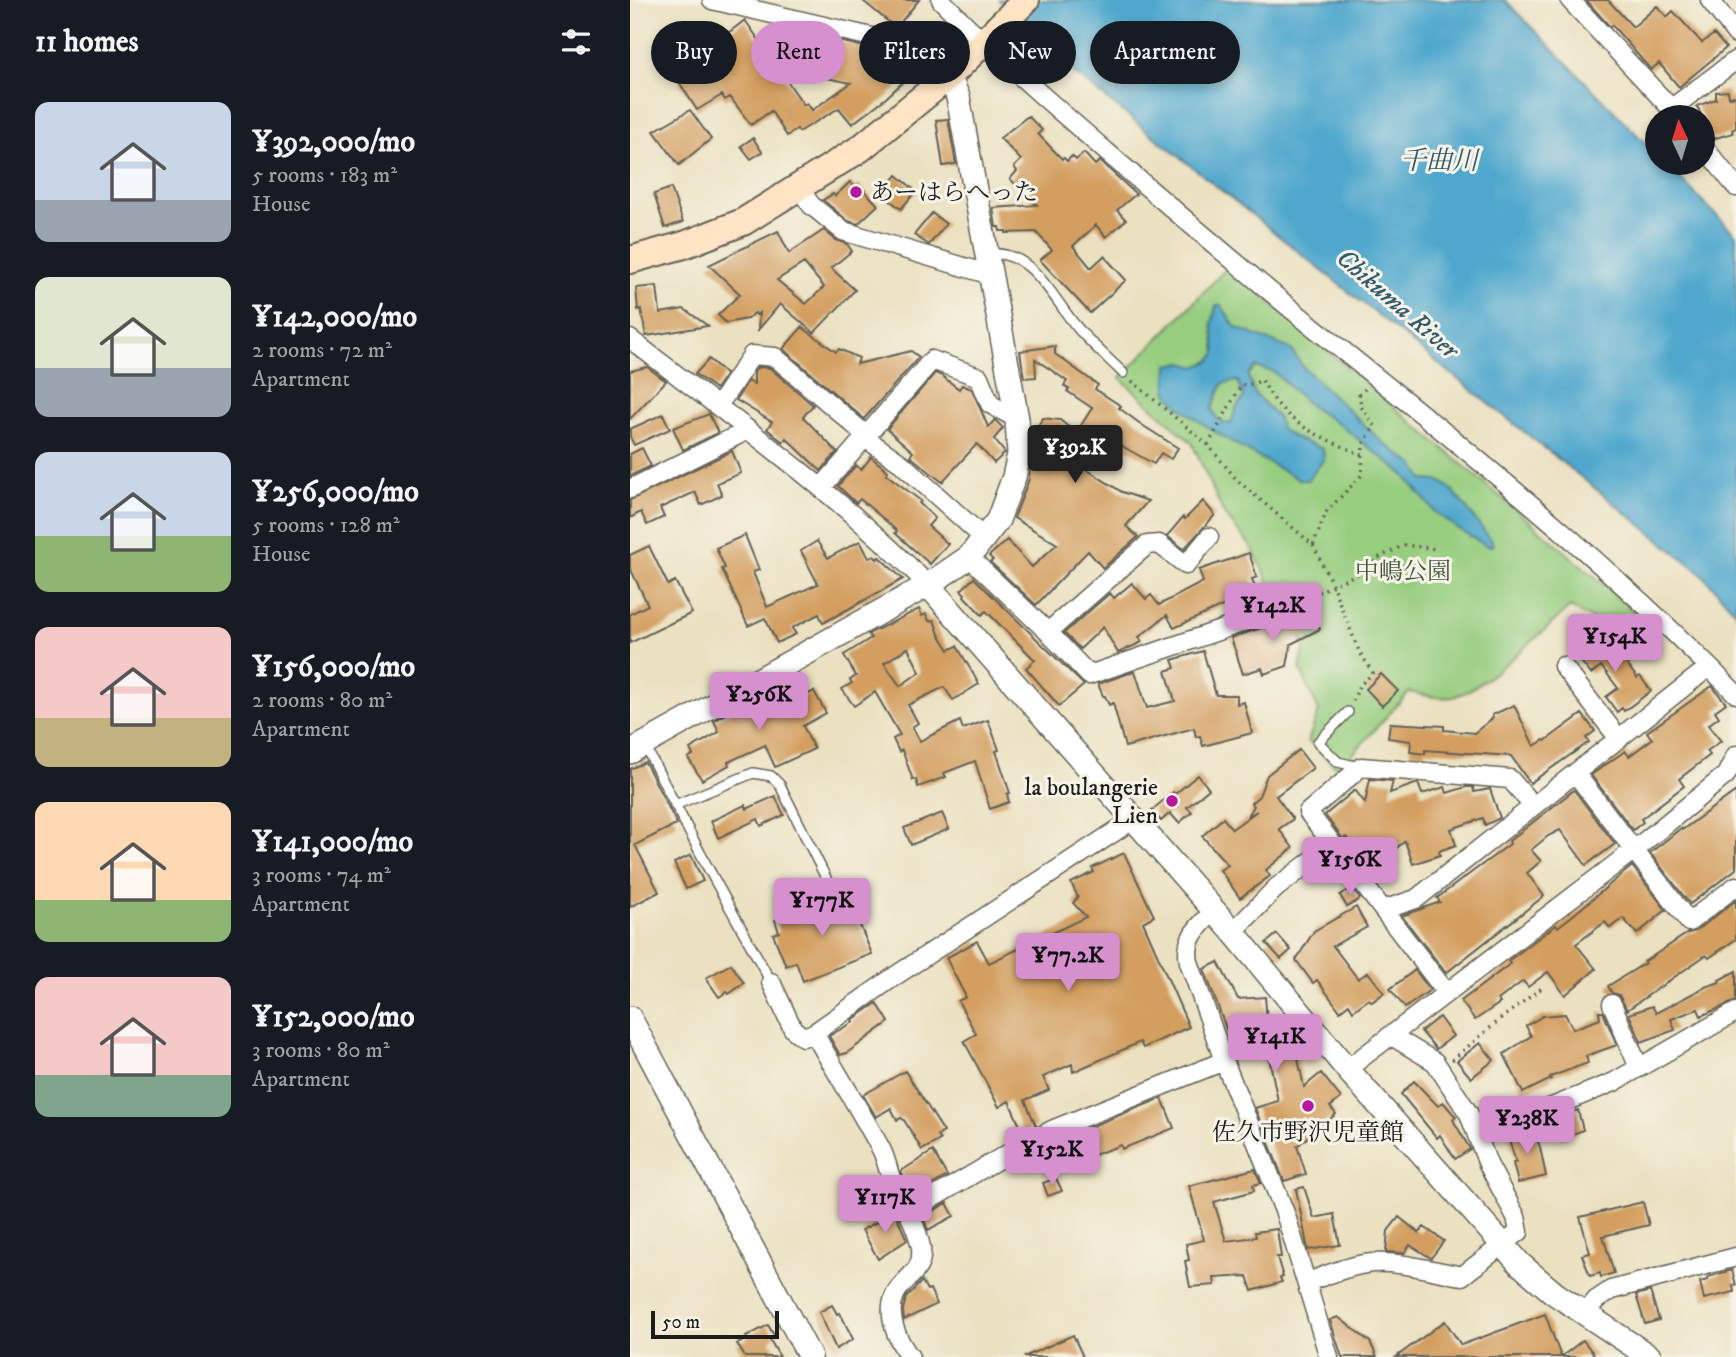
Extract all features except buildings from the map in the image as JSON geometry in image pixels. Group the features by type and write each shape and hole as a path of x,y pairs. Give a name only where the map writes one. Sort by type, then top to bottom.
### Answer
{"main road":[{"path":"970,55 1026,0"},
{"path":"630,260 713,235 743,222 869,142 939,84"}],"street":[{"path":"941,0 982,43 1187,221 1591,556 1736,694"},
{"path":"1570,0 1668,105"},
{"path":"1710,0 1736,34"},
{"path":"722,1 859,34"},
{"path":"1685,105 1736,60"},
{"path":"637,748 928,585 969,557 985,539 1007,500 1019,454 1017,419 958,97 952,84"},
{"path":"1715,161 1736,187"},
{"path":"799,188 811,205 843,231 989,265"},
{"path":"630,339 718,406 885,542 928,585 1133,818 1233,932 1347,1069 1520,1264 1554,1293 1650,1357"},
{"path":"718,406 752,355 775,357 859,429 865,438 902,464 985,539"},
{"path":"821,488 932,360 979,377 990,404 1017,419"},
{"path":"630,489 748,430"},
{"path":"1048,632 1147,545 1159,544 1186,565 1209,537"},
{"path":"969,557 1089,675 1285,608"},
{"path":"1563,666 1619,739"},
{"path":"1383,911 1416,899 1709,667"},
{"path":"1347,1069 1634,850 1726,775 1736,755"},
{"path":"1446,992 1308,812 1361,767 1510,779 1534,806"},
{"path":"1576,774 1689,922 1736,886"},
{"path":"771,982 793,1029 803,1037 814,1034 895,975 1133,818"},
{"path":"1233,932 1276,888 1332,845"},
{"path":"1214,911 1188,940 1189,962 1224,1060 1285,1213 1329,1357"},
{"path":"1612,1004 1639,1068"},
{"path":"1480,1136 1614,1082 1736,1012"},
{"path":"630,1018 810,1357"},
{"path":"814,1034 883,1153 893,1183 909,1212 921,1249 915,1273 897,1291 892,1306 899,1342 910,1357"},
{"path":"1308,1282 1348,1267 1368,1263 1384,1263 1462,1276 1519,1232 1516,1217 1488,1164 1480,1136 1435,1062 1390,1035"},
{"path":"909,1212 1054,1129 1224,1060"},
{"path":"1586,1314 1596,1300 1611,1290 1736,1257"}],"lane":[{"path":"989,265 999,253 1017,257 1048,286 1076,327 1123,373"},
{"path":"1348,712 1318,742 1339,762 1361,767"},
{"path":"637,748 676,806 771,982"},
{"path":"676,806 753,774 771,776 780,785 826,878"}],"path":[{"path":"1123,373 1208,445 1237,480 1313,545 1359,651 1374,673 1359,687 1348,712"},
{"path":"1313,545 1327,511 1363,475 1363,444 1374,426 1362,408 1359,395 1378,377"},
{"path":"1208,445 1241,385 1262,380 1272,400 1294,422 1364,456"},
{"path":"1285,608 1359,573 1378,558 1404,545 1437,549"},
{"path":"1440,1070 1543,987"}],"green space":[{"name":"中嶋公園","path":"1229,266 1636,613 1625,638 1570,607 1495,672 1464,693 1441,697 1409,692 1339,769 1308,741 1319,711 1300,669 1305,646 1250,545 1224,514 1192,443 1120,378"}],"water":[{"name":"千曲川","path":"999,0 1505,0 1645,143 1645,175 1677,175 1736,235 1736,613 1700,572 1076,74 1076,21 1021,21"},
{"path":"1221,305 1235,327 1291,349 1303,367 1380,440 1414,465 1424,480 1446,485 1467,508 1493,546 1487,546 1458,529 1434,511 1404,475 1344,428 1310,406 1274,372 1256,367 1248,375 1255,394 1278,418 1281,429 1323,449 1324,459 1308,480 1300,480 1228,439 1175,402 1167,389 1168,365 1183,363 1196,367 1210,361 1216,353 1212,323 1216,306","holes":["1238,381 1244,397 1231,423 1227,424 1217,418 1212,409 1223,383"]}],"place":[{"name":"あーはらへった","path":"856,192"},
{"name":"la boulangerie Lien","path":"1172,801"},
{"name":"佐久市野沢児童館","path":"1308,1106"}],"water label":[{"name":"Chikuma River","path":"1398,303"}]}
